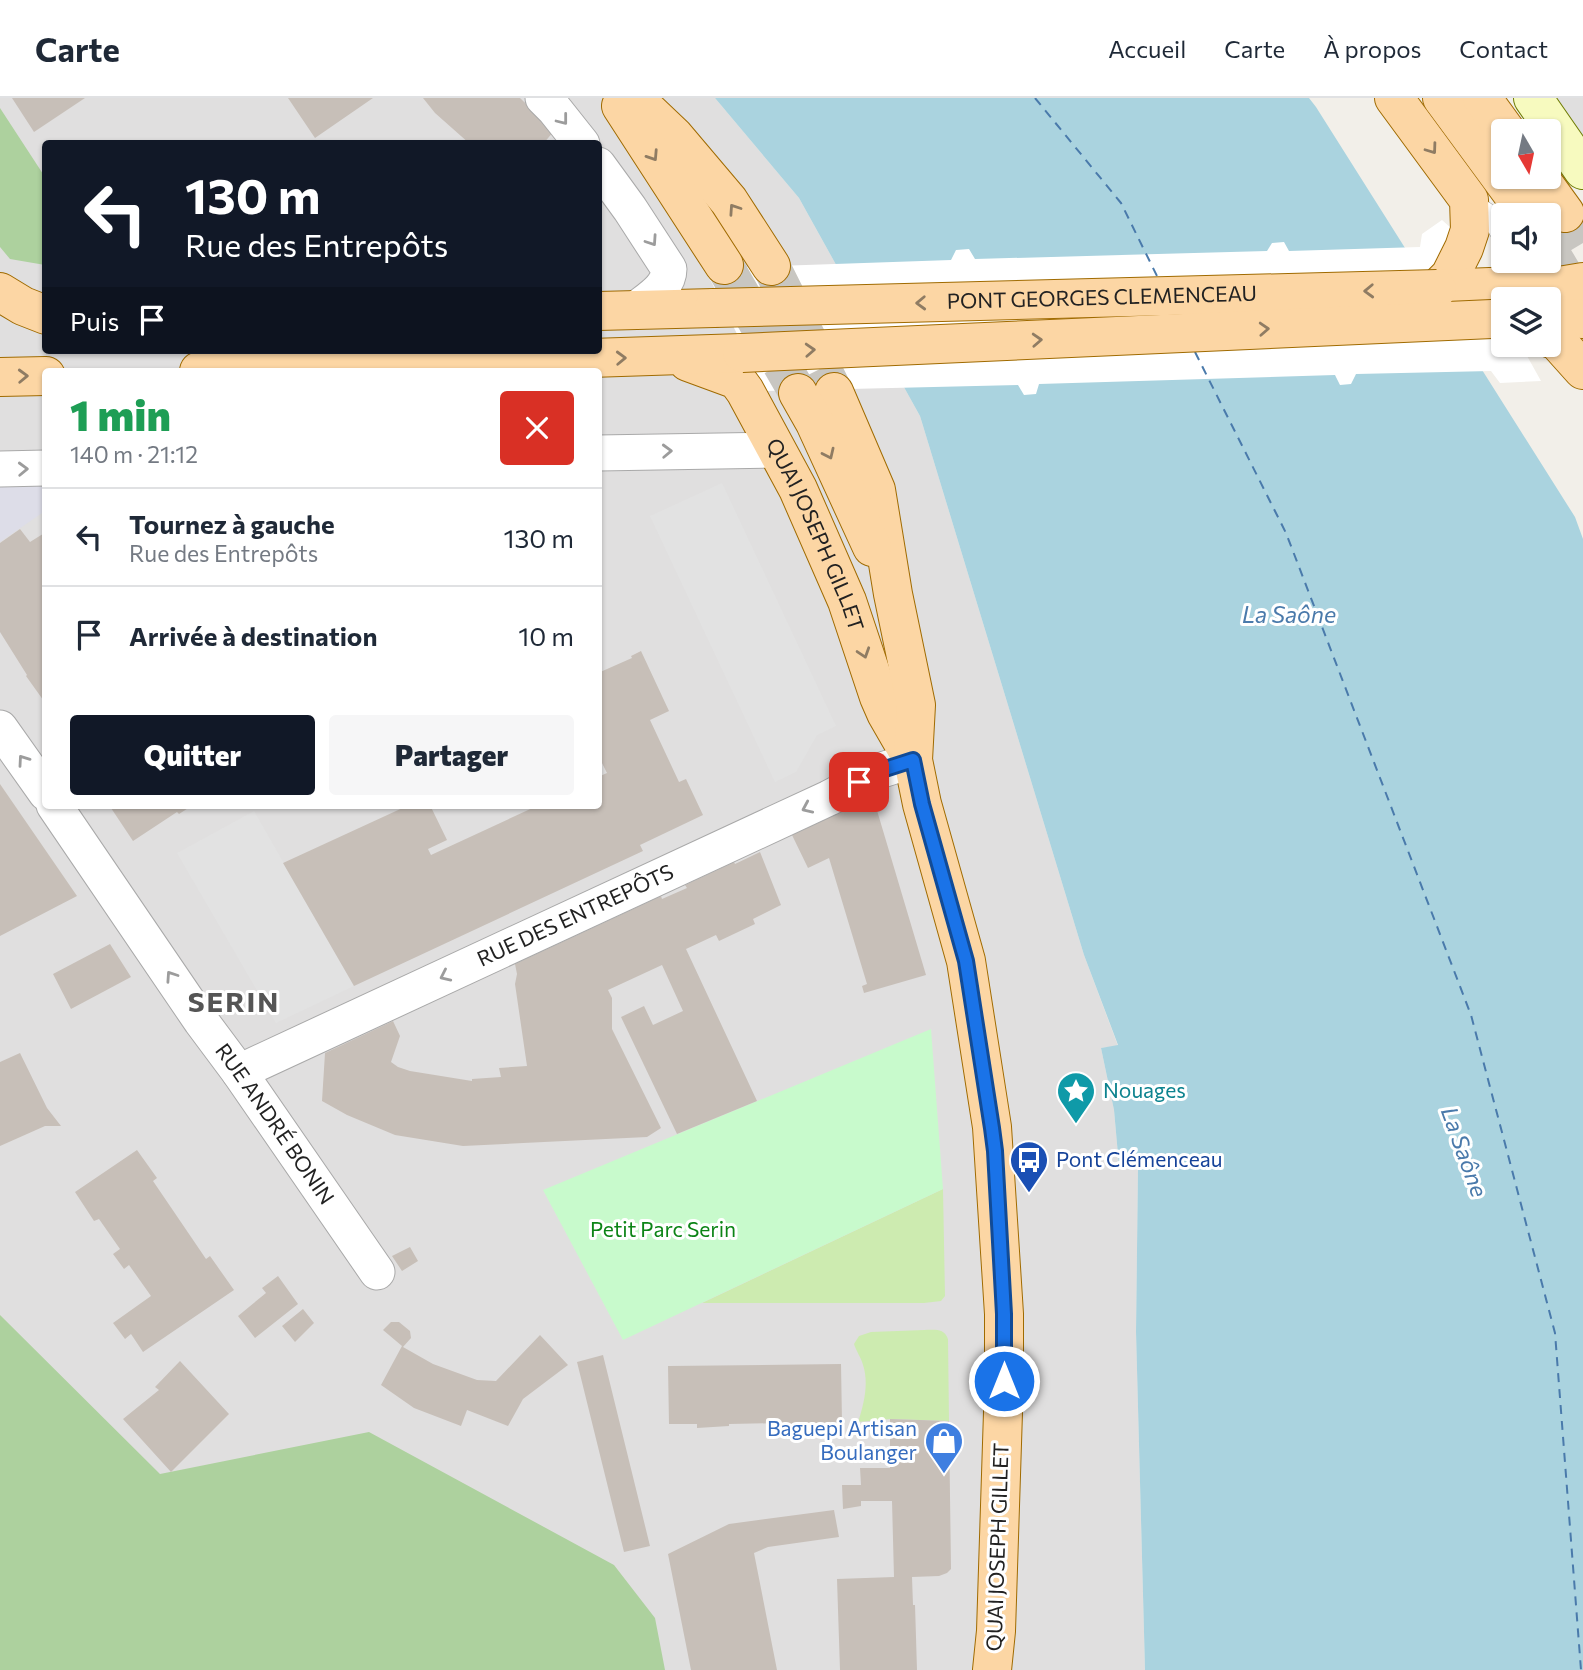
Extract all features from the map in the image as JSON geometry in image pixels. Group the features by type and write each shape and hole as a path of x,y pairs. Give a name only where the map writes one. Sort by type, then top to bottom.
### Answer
{"main road":[{"path":"616,98 724,265"},
{"path":"634,98 674,136 729,201 771,266"},
{"path":"1394,98 1469,200 1470,230 1464,248 1450,276 1437,289"},
{"path":"1442,98 1519,203"},
{"path":"1482,98 1497,119"},
{"path":"1548,189 1565,213"},
{"name":"PONT GEORGES CLEMENCEAU","path":"617,310 1437,289 1491,310"},
{"path":"0,292 42,313"},
{"path":"1561,303 1583,319"},
{"name":"PONT GEORGES CLEMENCEAU","path":"293,368 742,353 1491,312"},
{"path":"0,323 42,323"},
{"path":"1561,344 1583,370"},
{"name":"QUAI JOSEPH GILLET","path":"669,356 737,380 798,489 847,601 882,705 913,760"},
{"path":"0,377 42,376"},
{"name":"QUAI JOSEPH GILLET","path":"816,392 815,423 893,594 916,705 913,760 922,804 966,961 992,1128 1004,1314 996,1631 992,1670"}],"street":[{"path":"543,98 579,140"},
{"path":"1533,98 1583,170"},
{"path":"602,170 638,219 669,269 669,276 656,293 617,310"},
{"path":"602,453 777,450"},
{"path":"0,469 42,468"},
{"path":"0,728 42,787"},
{"name":"RUE DES ENTREPÔTS","path":"239,1072 829,798 882,770 913,760"},
{"name":"RUE ANDRÉ BONIN","path":"57,809 377,1272"}],"lane":[{"path":"1469,200 1487,212 1491,219"},
{"path":"1531,273 1544,287"}],"shaded area":[{"path":"0,98 715,98 799,198 920,416 1084,955 1118,1046 1101,1048 1114,1110 1119,1166 1138,1166 1136,1332 1145,1670 0,1670"},
{"path":"1549,98 1583,98 1583,135"},
{"path":"42,479 42,513 0,542 0,480"},
{"path":"722,483 836,726 817,735 796,772 775,782 650,516"},
{"path":"254,811 354,986 276,1023 177,853"}],"green space":[{"path":"0,108 42,172 42,264 10,259 0,247"},
{"name":"Petit Parc Serin","path":"931,1029 943,1189 623,1340 543,1190"},
{"path":"943,1189 945,1296 941,1301 702,1303"},
{"path":"0,1315 160,1474 369,1432 614,1565 655,1618 665,1670 0,1670"},
{"path":"942,1331 948,1339 949,1421 890,1419 858,1422 866,1386 863,1365 854,1344 859,1336 871,1332"}],"water":[{"name":"La Saône","path":"715,98 1309,98 1575,517 1583,539 1583,1670 1145,1670 1136,1332 1138,1167 1119,1166 1114,1110 1101,1048 1118,1045 1084,955 920,416 799,198"}],"pier":[{"path":"1442,220 1462,238 1491,291 1491,357 1528,357 1541,381 1500,383 1491,371 1356,374 1351,384 1340,385 1335,375 1039,384 1036,394 1024,395 1018,385 765,391 712,283 696,257 714,268 951,260 956,250 969,249 975,259 1267,251 1272,243 1284,242 1289,251 1420,247 1422,234"}],"building":[{"path":"12,98 85,98 34,132"},
{"path":"288,98 373,98 315,138"},
{"path":"423,98 520,98 554,131 546,140 465,140 435,113"},
{"path":"20,529 30,542 42,534 42,698 0,632 0,543"},
{"path":"641,651 669,711 650,720 679,782 686,779 703,815 640,845 643,851 354,986 283,863 400,809 432,809 447,840 428,849 431,855 530,809 602,809 602,775 607,773 602,763 602,671 632,658 631,656"},
{"path":"0,784 77,896 0,936"},
{"path":"873,797 926,975 864,993 862,986 867,984 829,858 808,868 792,835"},
{"path":"112,809 187,809 179,814 177,812 133,841"},
{"path":"760,852 781,905 753,919 755,924 719,941 716,935 686,949 757,1101 677,1134 621,1017 644,1006 653,1025 683,1011 662,965 608,990 612,998 612,1029 661,1128 647,1137 463,1146 395,1135 347,1115 322,1101 325,1053 393,1021 400,1036 391,1062 398,1067 472,1081 501,1077 499,1068 527,1066 515,984 515,964 661,896 662,899 687,888 685,885"},
{"path":"110,944 131,977 71,1009 53,974"},
{"path":"20,1053 47,1108 61,1126 45,1126 0,1146 0,1062"},
{"path":"137,1150 157,1178 153,1181 206,1259 210,1256 234,1290 143,1352 131,1334 125,1339 113,1323 151,1296 129,1265 124,1269 113,1254 120,1249 99,1219 94,1221 75,1192"},
{"path":"410,1247 418,1261 402,1271 392,1256"},
{"path":"278,1276 298,1304 255,1338 238,1316 266,1293 262,1288"},
{"path":"303,1309 314,1323 295,1342 282,1326"},
{"path":"391,1322 399,1322 410,1331 411,1338 403,1347 433,1364 477,1380 496,1381 540,1335 568,1365 523,1399 508,1426 467,1410 461,1426 414,1408 381,1385 402,1346 383,1330"},
{"path":"603,1355 650,1546 624,1552 577,1362"},
{"path":"180,1361 229,1414 171,1472 123,1419 159,1390 155,1387"},
{"path":"841,1364 842,1422 782,1426 782,1423 729,1424 697,1428 697,1424 669,1424 668,1366"},
{"path":"890,1419 949,1421 951,1569 939,1576 912,1577 917,1670 840,1670 837,1579 894,1577 892,1501 861,1501 861,1506 843,1509 842,1485 861,1485 860,1468 890,1468"},
{"path":"834,1510 839,1537 768,1547 754,1553 777,1670 691,1670 668,1554 729,1524"}],"ferry route":[{"path":"1035,98 1121,203 1158,278"},
{"path":"1195,352 1286,533 1471,1015 1555,1333 1581,1670"}],"tunnel":[{"path":"1565,213 1583,243"},
{"path":"724,265 798,393"},
{"path":"771,266 834,392"},
{"path":"1561,270 1583,307"}],"place":[{"name":"Nouages","path":"1076,1125"},
{"name":"Pont Clémenceau","path":"1029,1194"},
{"name":"Baguepi Artisan Boulanger","path":"944,1475"}],"district":[{"name":"SERIN","path":"234,1002"}],"route":[{"path":"859,782 882,770 913,760 922,804 966,961 995,1151 1004,1314 1004,1381"}]}
